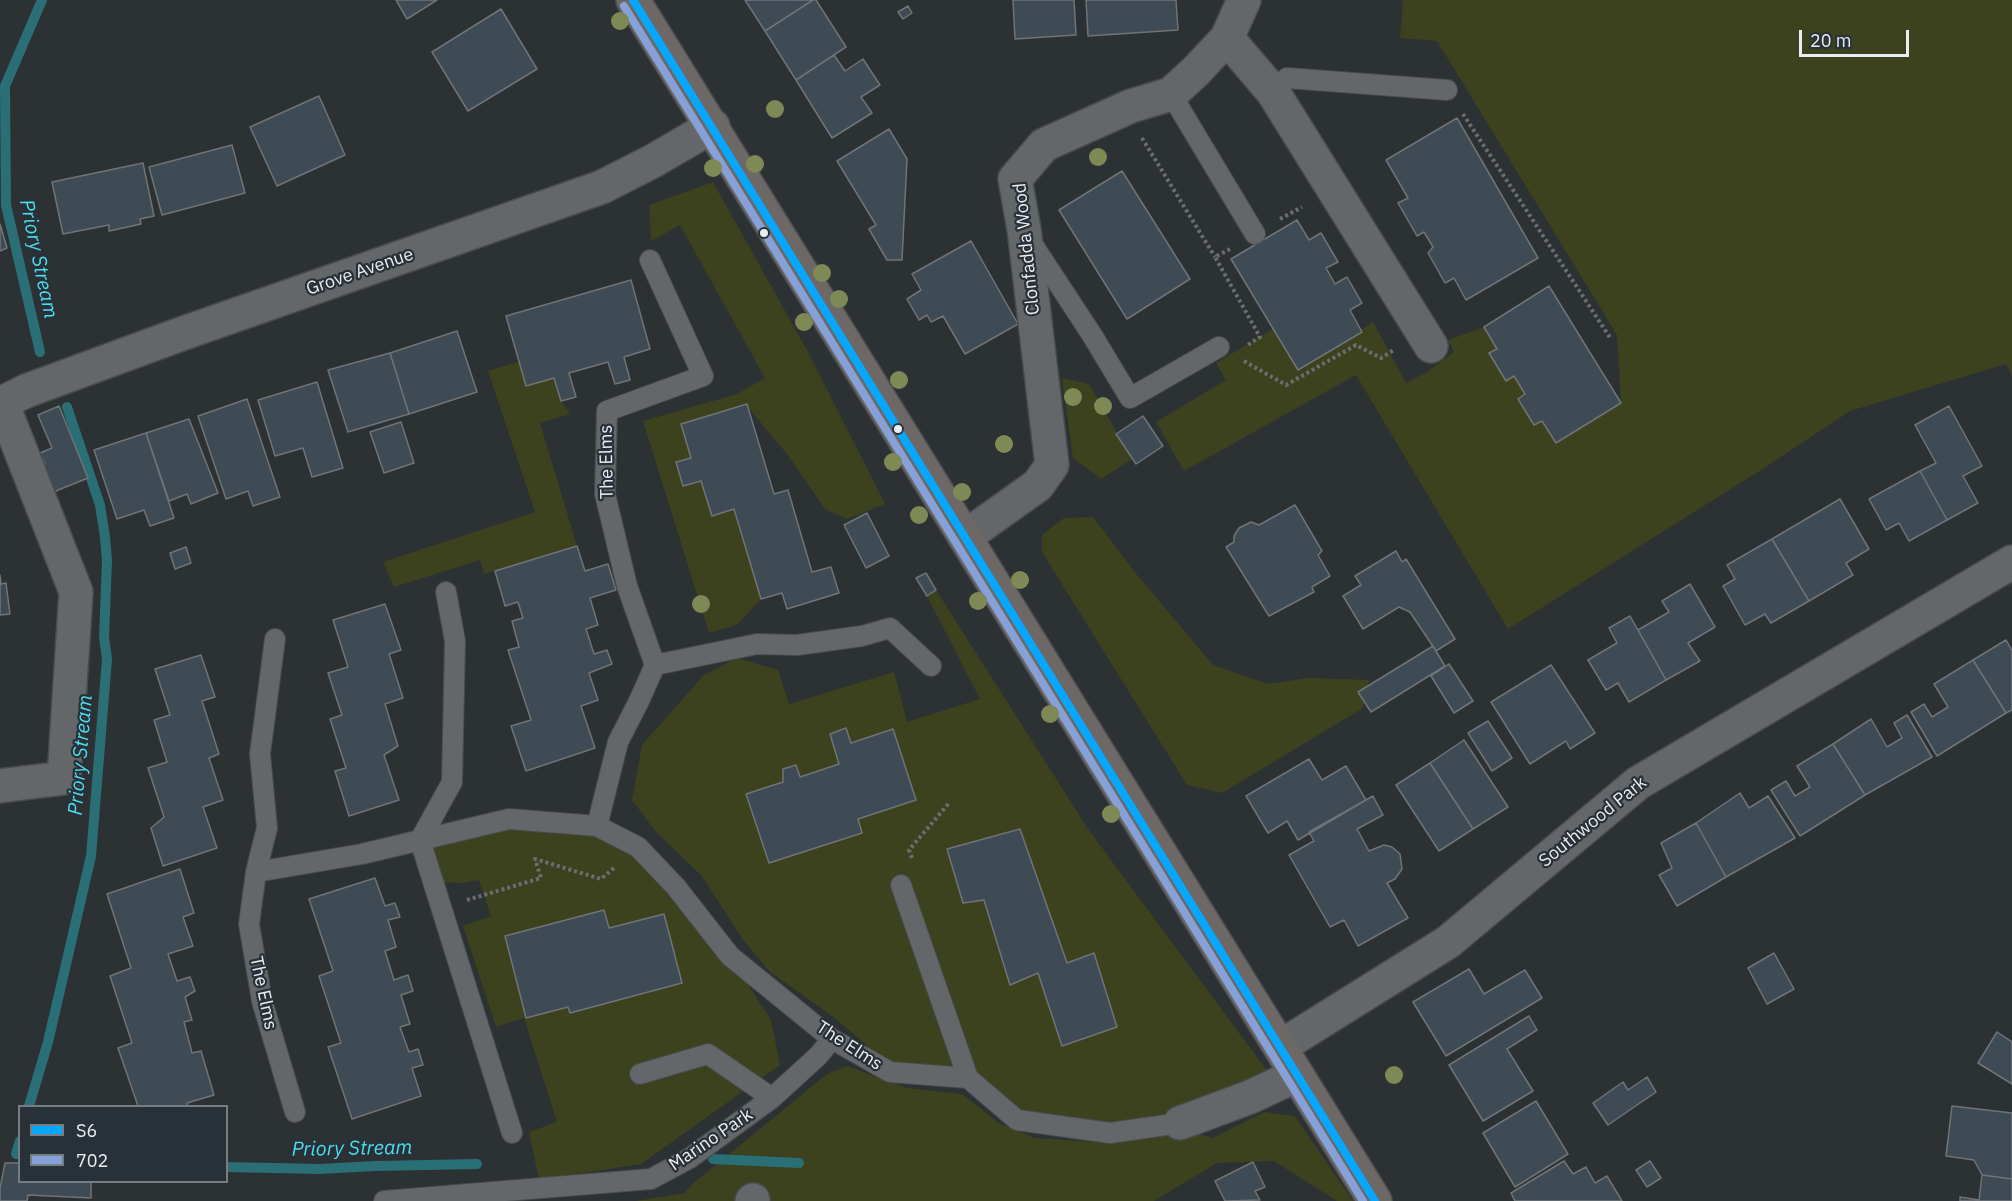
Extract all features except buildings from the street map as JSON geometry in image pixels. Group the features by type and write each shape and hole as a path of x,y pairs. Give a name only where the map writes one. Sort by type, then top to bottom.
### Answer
{"highway":[{"path":"633,0 1375,1201"}],"street":[{"name":"Clonfadda Wood","path":"965,537 1038,485 1052,465 1024,229 1015,179 1044,145 1131,106 1176,102 1196,71 1227,38 1244,0"},
{"path":"1227,38 1273,92 1426,339"},
{"name":"Grove Avenue","path":"1,404 26,391 192,330 602,187 712,126"},
{"path":"0,786 64,778 76,592 1,404"},
{"name":"Southwood Park","path":"1280,1047 1448,942 1638,783 2012,562"},
{"path":"1180,1123 1250,1097 1297,1075"}],"lane":[{"path":"1273,92 1287,78 1447,90"},
{"path":"1176,102 1255,234"},
{"path":"1024,229 1130,398 1225,351"},
{"name":"The Elms","path":"650,260 703,376 607,411 605,494 627,585 655,665"},
{"path":"446,592 455,640 452,782 420,840 512,1133"},
{"path":"597,826 618,742 655,665 757,644 797,645 862,636 890,628 931,666"},
{"name":"The Elms","path":"275,639 260,754 267,828 256,872 249,924 262,1001 295,1112"},
{"name":"The Elms","path":"256,872 362,854 509,819 597,826 638,847 676,887 730,956 832,1039 890,1072 968,1078"},
{"path":"901,885 968,1078 1017,1120 1110,1133 1180,1123"},
{"name":"Marino Park","path":"384,1201 651,1179 690,1158 772,1098 818,1056 832,1039"},
{"path":"640,1074 708,1054 772,1098"}],"path":[{"path":"1447,90 1611,339"},
{"path":"1176,102 1141,138 1215,257 1260,337 1225,351"},
{"path":"1215,257 1334,188"},
{"path":"1225,351 1286,385 1356,345 1381,358 1426,339"},
{"path":"915,868 909,850 950,802"},
{"path":"440,908 541,878 534,859 601,879 638,847"}],"green space":[{"path":"1403,0 2012,0 2012,377 2006,364 1850,411 1761,470 1508,629 1356,375 1184,471 1156,422 1226,380 1216,363 1273,329 1298,370 1373,322 1406,383 1427,372 1454,352 1448,340 1484,327 1497,349 1490,353 1506,381 1514,376 1525,394 1518,399 1534,425 1542,421 1556,443 1621,403 1617,335 1437,41 1400,38"},
{"path":"713,182 808,352 885,504 847,519 825,509 787,454 746,405 681,424 691,458 676,462 683,486 701,481 712,516 734,509 761,599 737,625 709,633 643,421 737,394 765,378 680,225 651,241 649,205"},
{"path":"518,362 554,378 561,401 570,414 540,423 577,546 484,574 480,560 394,587 383,562 535,512 488,371"},
{"path":"1062,378 1089,384 1132,459 1101,479 1073,458"},
{"path":"1093,517 1138,576 1213,665 1268,684 1308,678 1369,680 1363,708 1222,793 1187,785 1042,552 1042,535 1064,518"},
{"path":"936,590 1088,829 1268,1072 1177,1116 1108,1126 1019,1113 973,1073 892,1067 836,1019 769,971 741,937 702,876 656,832 632,800 642,745 704,675 737,658 778,670 789,704 894,672 907,722 980,699 927,596"},
{"path":"509,819 597,826 638,847 730,956 771,1020 780,1065 641,1164 539,1180 529,1132 557,1122 524,1018 496,1027 463,926 491,916 479,880 461,883 441,882 431,838"},
{"path":"847,1066 907,1088 962,1094 999,1123 1035,1138 1110,1143 1192,1132 1212,1138 1264,1112 1295,1116 1353,1201 1337,1201 1274,1161 1217,1163 1154,1201 636,1201 685,1193 690,1186 827,1074"}],"waterway":[{"name":"Priory Stream","path":"40,352 6,205 5,86 42,0"},
{"name":"Priory Stream","path":"29,1105 48,1042 91,856 107,659 104,637 107,561 100,505 67,407"},
{"name":"Priory Stream","path":"18,1148 16,1154 18,1154"},
{"name":"Priory Stream","path":"713,1159 799,1163"},
{"name":"Priory Stream","path":"228,1167 320,1169 477,1164"}],"transit line":[{"name":"S6","path":"633,0 1375,1201"},
{"name":"702","path":"624,6 1363,1201"}]}
